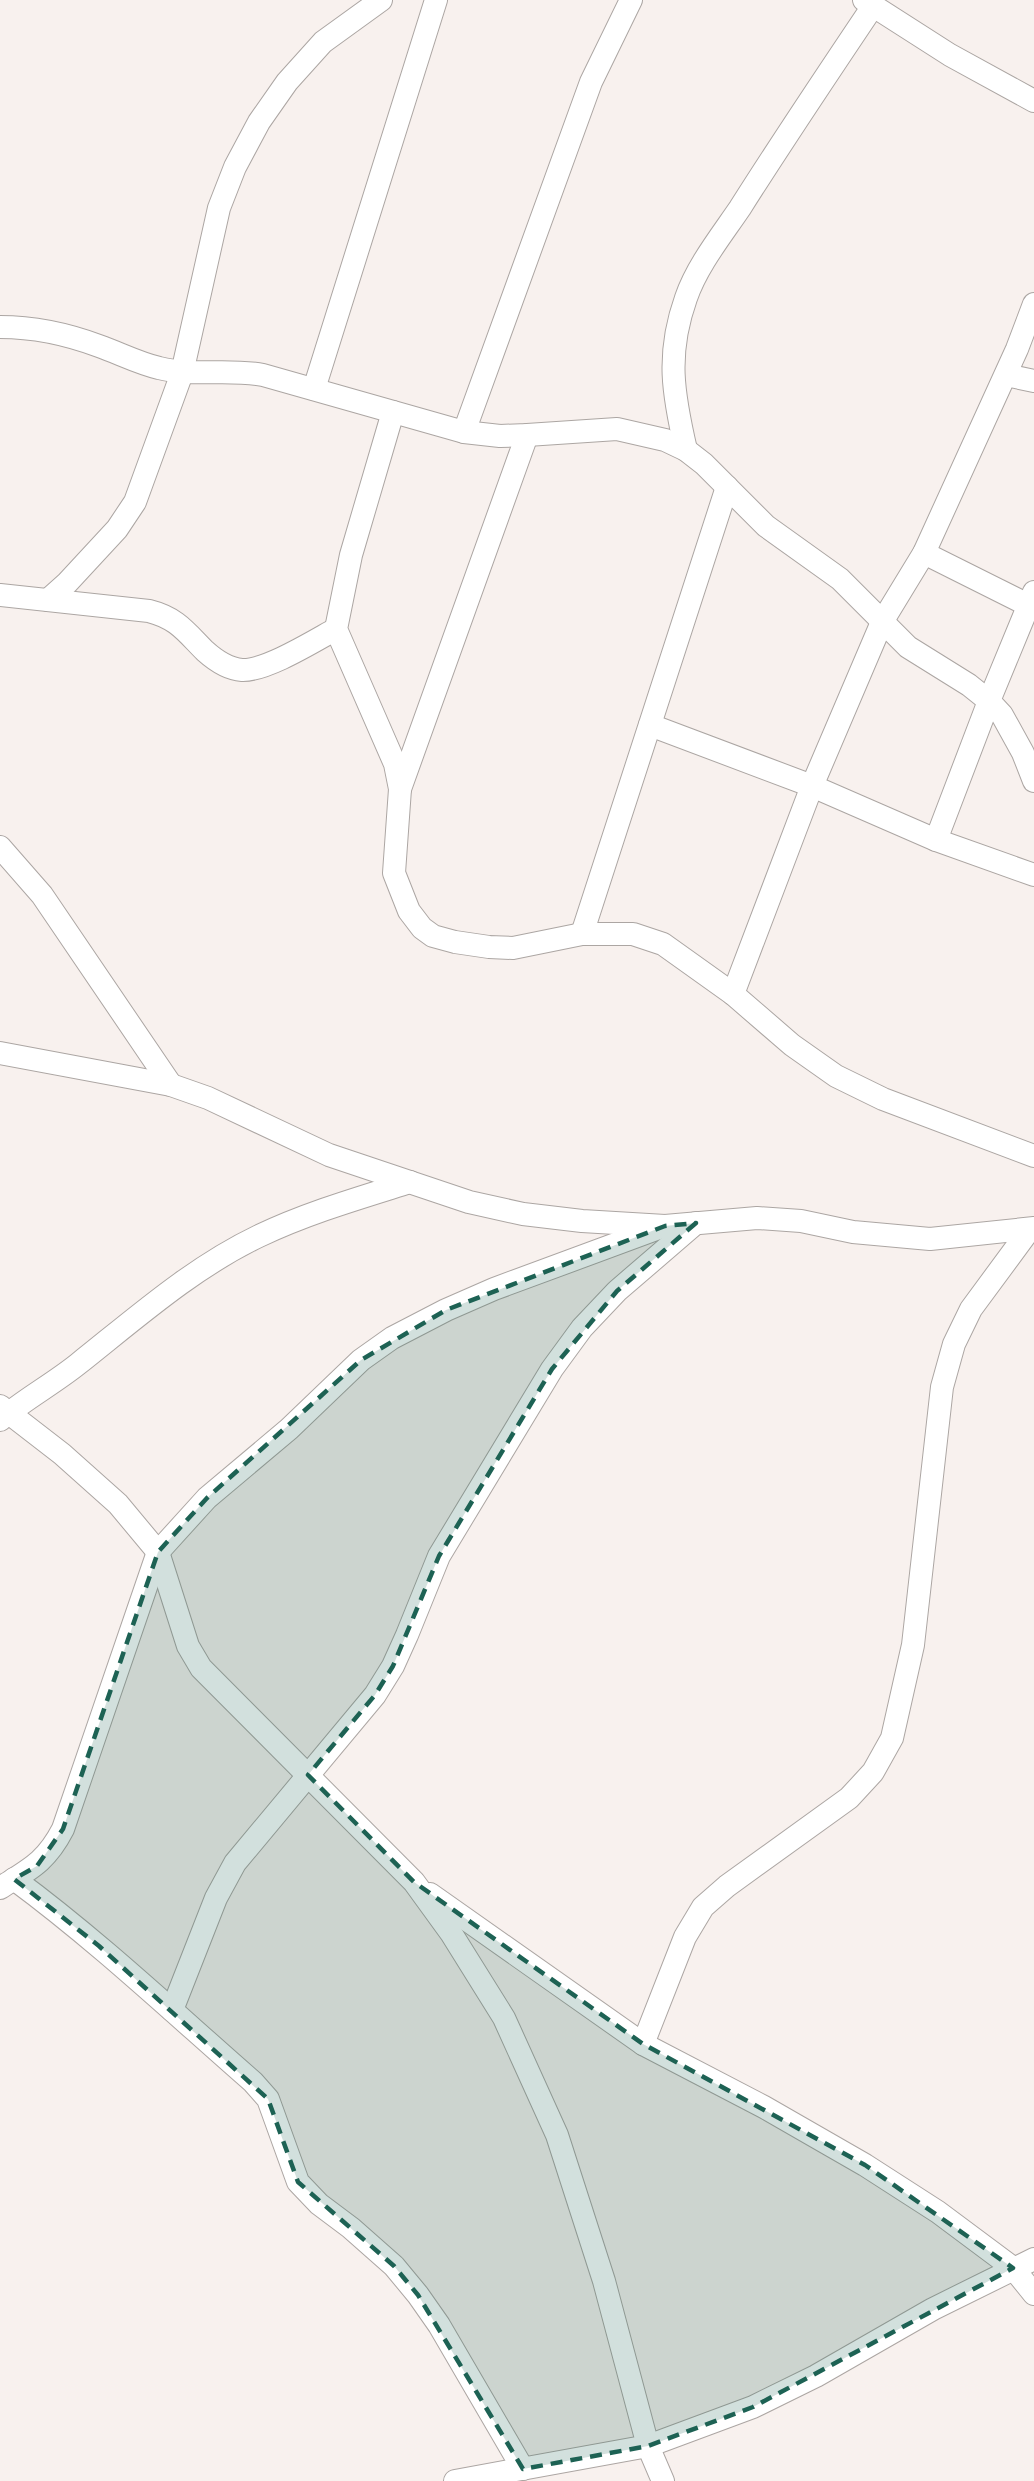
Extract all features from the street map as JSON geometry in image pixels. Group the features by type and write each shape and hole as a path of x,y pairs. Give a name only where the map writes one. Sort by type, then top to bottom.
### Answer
{"street":[{"path":"48,600 67,584 129,513 182,373 219,208 235,167 259,122 287,82 323,42 381,0"},
{"path":"314,389 436,0"},
{"path":"464,432 591,82 632,0"},
{"path":"686,450 675,404 672,378 674,348 686,298 698,273 868,3 950,55 1034,101"},
{"path":"733,994 812,786 882,622 924,553 1006,375 1034,304"},
{"path":"0,327 34,329 67,336 98,345 142,364 182,373 247,372 464,432 500,436 617,429 665,440 686,450 704,464 766,526 840,579 908,647 969,685 989,701 1002,715 1023,753 1034,781"},
{"path":"1006,375 1034,381"},
{"path":"393,412 351,555 336,629 395,764 400,789 394,873 409,911 422,928 433,936 455,942 513,948 582,934 633,934 663,944 733,994 792,1045 836,1076 883,1099 1034,1156"},
{"path":"400,789 527,435"},
{"path":"582,934 727,487"},
{"path":"924,553 1032,602 989,701 936,840"},
{"path":"0,595 149,611 164,615 176,621 207,653 224,665 241,670 255,669 283,657 336,629"},
{"path":"650,725 812,786 936,840 1034,875"},
{"path":"0,847 42,895 171,1085"},
{"path":"0,1053 171,1085 208,1098 329,1155 469,1202 523,1214 582,1221 664,1226 756,1218 801,1221 853,1232 930,1239 1032,1228"},
{"path":"410,1182 322,1210 260,1235 216,1259 168,1292 75,1366 3,1413 62,1454 118,1504 158,1552 188,1646 201,1668 414,1882 451,1932 504,2018 557,2135 604,2282 648,2446 663,2481"},
{"path":"171,2010 216,1898 235,1863 375,1695 393,1666 439,1556 552,1369 582,1328 617,1291 696,1223"},
{"path":"524,2469 439,2325 418,2295 394,2266 351,2228 318,2204 298,2182 268,2099 253,2082 65,1917 7,1884 37,1866 53,1849 63,1829 158,1552 231,1477 289,1429 361,1360 392,1338 446,1310 494,1289 627,1242 664,1226"},
{"path":"643,2044 685,1936 703,1907 727,1886 849,1798 873,1772 892,1738 913,1645 942,1388 954,1344 971,1309 1032,1228"},
{"path":"414,1882 643,2044 764,2107 865,2165 938,2212 1013,2268 1034,2294"},
{"path":"455,2481 648,2446 753,2407 816,2376 933,2309 1034,2259"}],"highlighted area":[{"path":"696,1223 617,1291 552,1369 439,1556 393,1666 375,1695 308,1775 414,1882 643,2044 865,2165 1013,2268 753,2407 648,2446 523,2469 418,2295 394,2266 298,2182 268,2099 99,1946 14,1879 37,1866 63,1829 158,1552 207,1498 361,1360 446,1310 665,1226"}]}
